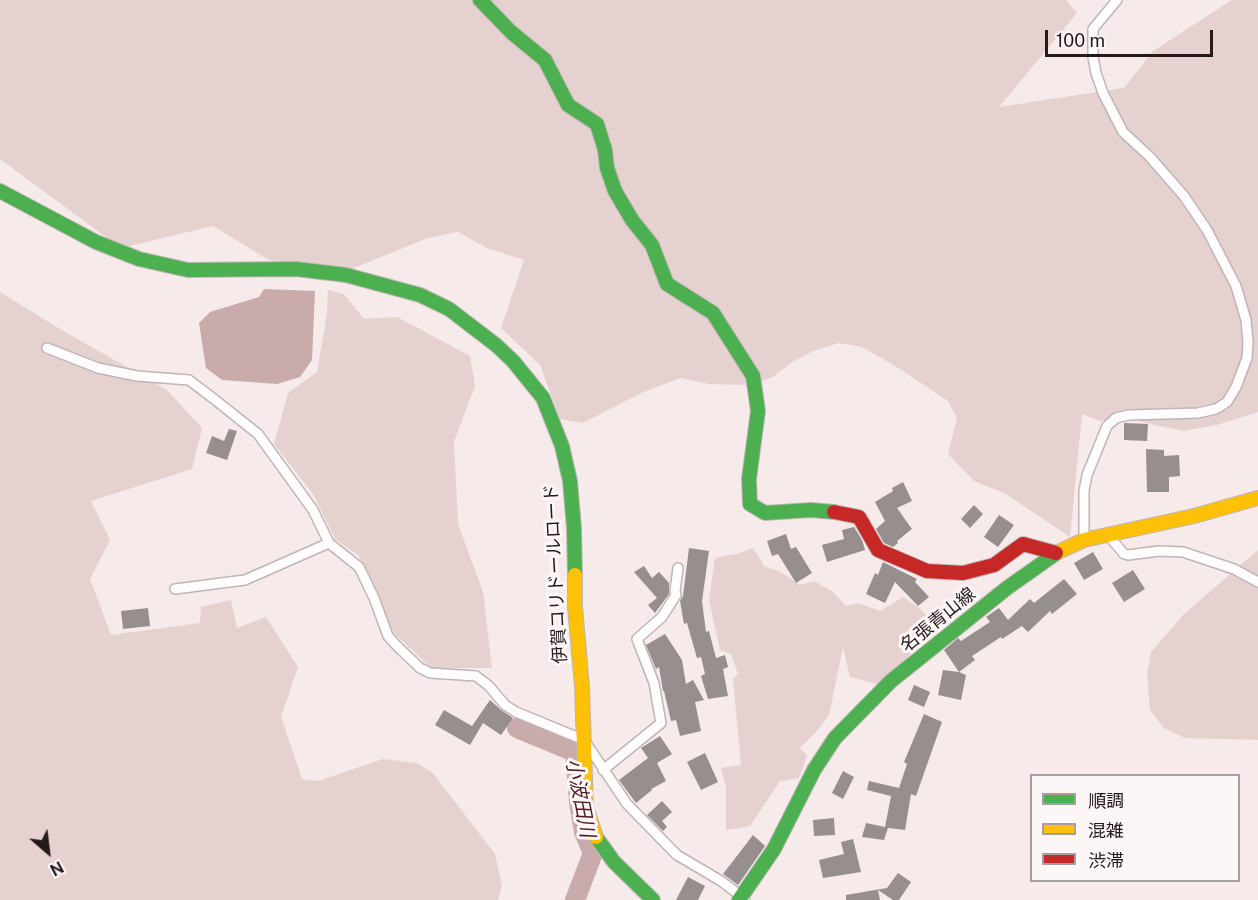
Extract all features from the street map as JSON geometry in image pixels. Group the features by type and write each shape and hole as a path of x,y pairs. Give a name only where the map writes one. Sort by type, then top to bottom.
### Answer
{"street":[{"path":"480,0 511,32 545,60 568,105 597,124 615,191 632,220 652,245 667,284 713,313 753,376 758,411 749,479 750,504 765,513 811,510 859,517 878,550 927,571 963,573 994,565 1023,544 1056,553"},
{"path":"1084,540 1086,483 1107,426 1116,418 1129,415 1198,413 1216,409 1227,402 1236,387 1248,350 1246,320 1236,286 1207,230 1184,196 1150,157 1124,132 1103,93 1093,57 1093,29 1117,0"},
{"name":"伊賀コリドールロード","path":"0,191 96,243 139,259 188,270 296,269 336,274 420,295 449,309 513,361 543,398 562,446 570,481 586,807 596,837 614,862 652,900"},
{"path":"47,348 98,368 137,376 189,380 258,434 313,510 329,543 359,567 374,598 388,636 420,668 430,673 476,676 489,686 505,705 516,712 584,740 627,804 677,855 721,881 742,899"},
{"name":"名張青山線","path":"742,899 774,849 813,770 835,738 891,681 930,648 1056,553 1084,540 1194,516 1258,498"},
{"path":"1108,535 1124,554 1159,551 1183,552 1234,569 1258,582"},
{"path":"175,589 245,580 329,543"},
{"path":"603,770 661,723 654,683 637,639 662,617 676,596 678,568"}],"shaded area":[{"path":"0,0 1066,0 1077,13 999,107 1124,88 1153,51 1232,0 1258,0 1258,412 1217,425 1183,431 1123,416 1100,421 1082,414 1070,537 1004,493 974,481 948,454 957,418 948,401 862,347 839,343 813,351 792,362 773,377 749,385 709,384 680,378 641,393 583,423 560,419 540,365 501,328 524,260 487,248 458,232 428,238 349,270 269,260 213,226 121,248 0,159"},
{"path":"264,289 315,291 312,360 300,377 277,384 222,380 206,368 199,323 210,312 259,297"},
{"path":"328,290 344,294 364,319 397,317 470,356 475,386 454,442 458,524 483,592 492,668 431,668 393,632 359,556 335,539 313,494 274,444 288,393 317,372 327,313"},
{"path":"0,292 167,390 202,428 192,469 91,501 110,540 90,579 111,635 200,623 201,607 231,600 237,628 266,617 298,667 281,717 302,779 318,781 383,759 416,763 432,772 495,854 502,886 498,900 0,900"},
{"path":"753,548 765,567 779,571 800,585 814,581 832,591 846,606 858,603 880,611 903,597 922,610 937,630 878,684 850,677 843,647 829,715 800,748 807,756 799,778 780,781 750,826 726,830 726,788 721,768 741,765 733,678 738,674 731,654 720,650 709,600 715,558"},
{"path":"1258,550 1258,740 1185,738 1164,728 1150,710 1147,675 1151,652 1184,614"}],"building":[{"path":"1124,423 1148,424 1147,441 1124,440"},
{"path":"229,429 237,431 227,460 206,453 212,436 224,441"},
{"path":"1146,449 1164,450 1164,456 1179,455 1180,476 1169,477 1169,492 1147,492"},
{"path":"903,482 912,501 897,508 912,529 893,547 884,543 876,529 885,521 875,502"},
{"path":"974,505 983,514 970,528 961,519"},
{"path":"999,515 1014,525 998,547 984,537"},
{"path":"854,527 865,550 827,562 822,545 844,539 842,530"},
{"path":"786,534 791,549 796,547 812,573 796,583 778,554 772,556 767,541"},
{"path":"689,548 709,551 702,601 706,632 709,631 716,658 725,655 728,667 723,669 728,696 708,699 701,676 705,674 701,657 697,658 687,623 684,624 680,601 683,596"},
{"path":"1093,552 1103,569 1084,580 1074,563"},
{"path":"883,562 917,579 915,582 929,597 918,606 895,582 885,603 866,594 875,573 878,575"},
{"path":"644,566 652,578 659,572 669,583 669,594 655,613 648,605 657,598 634,572"},
{"path":"1133,570 1145,589 1124,602 1112,583"},
{"path":"1064,579 1077,594 1052,614 1050,611 1028,632 1022,626 972,656 975,660 959,672 944,650 958,638 961,641 990,622 986,617 999,608 1008,620 1030,599 1034,603"},
{"path":"148,608 150,626 123,629 121,611"},
{"path":"665,634 682,660 686,684 693,680 704,700 695,702 701,731 680,736 676,720 671,721 659,667 656,669 646,645"},
{"path":"943,670 966,675 961,700 938,695"},
{"path":"914,685 930,692 924,707 908,700"},
{"path":"490,700 513,718 501,735 483,723 470,745 435,725 444,710 472,726"},
{"path":"924,714 942,722 916,796 911,794 905,830 888,828 884,840 862,837 866,823 885,827 891,796 867,790 869,781 899,788 907,764 904,762"},
{"path":"660,736 672,754 657,763 666,781 651,789 636,803 619,780 648,758 641,748"},
{"path":"705,753 718,782 701,790 687,762"},
{"path":"843,771 854,777 843,799 832,793"},
{"path":"662,801 672,812 662,821 667,827 663,831 647,815"},
{"path":"834,818 835,835 814,836 813,820"},
{"path":"753,835 765,846 738,885 723,874"},
{"path":"853,839 861,872 823,878 819,860 844,854 841,842"},
{"path":"898,873 911,882 899,900 893,900 878,890 880,900 846,900 846,895 887,888"},
{"path":"688,877 705,886 698,900 676,900"}],"waterway":[{"name":"小波田川","path":"517,728 575,752 584,832 593,853 575,900"}],"traffic: fast":[{"path":"480,0 511,32 545,60 568,105 597,124 615,191 632,220 652,245 667,284 713,313 753,376 758,411 749,479 750,504 765,513 811,510 834,512"},
{"path":"0,191 96,242 139,259 188,270 296,269 346,275 420,295 449,309 513,361 543,398 562,446 570,481 575,575"},
{"path":"739,900 774,849 814,770 835,738 891,681 1007,588 1058,552"},
{"path":"596,837 614,862 653,900"}],"traffic: slow":[{"path":"1058,552 1084,540 1194,516 1258,498"},
{"path":"575,575 586,807 596,837"}],"traffic: jam":[{"path":"834,512 859,517 878,550 927,571 963,573 994,565 1023,544 1056,553"}]}
